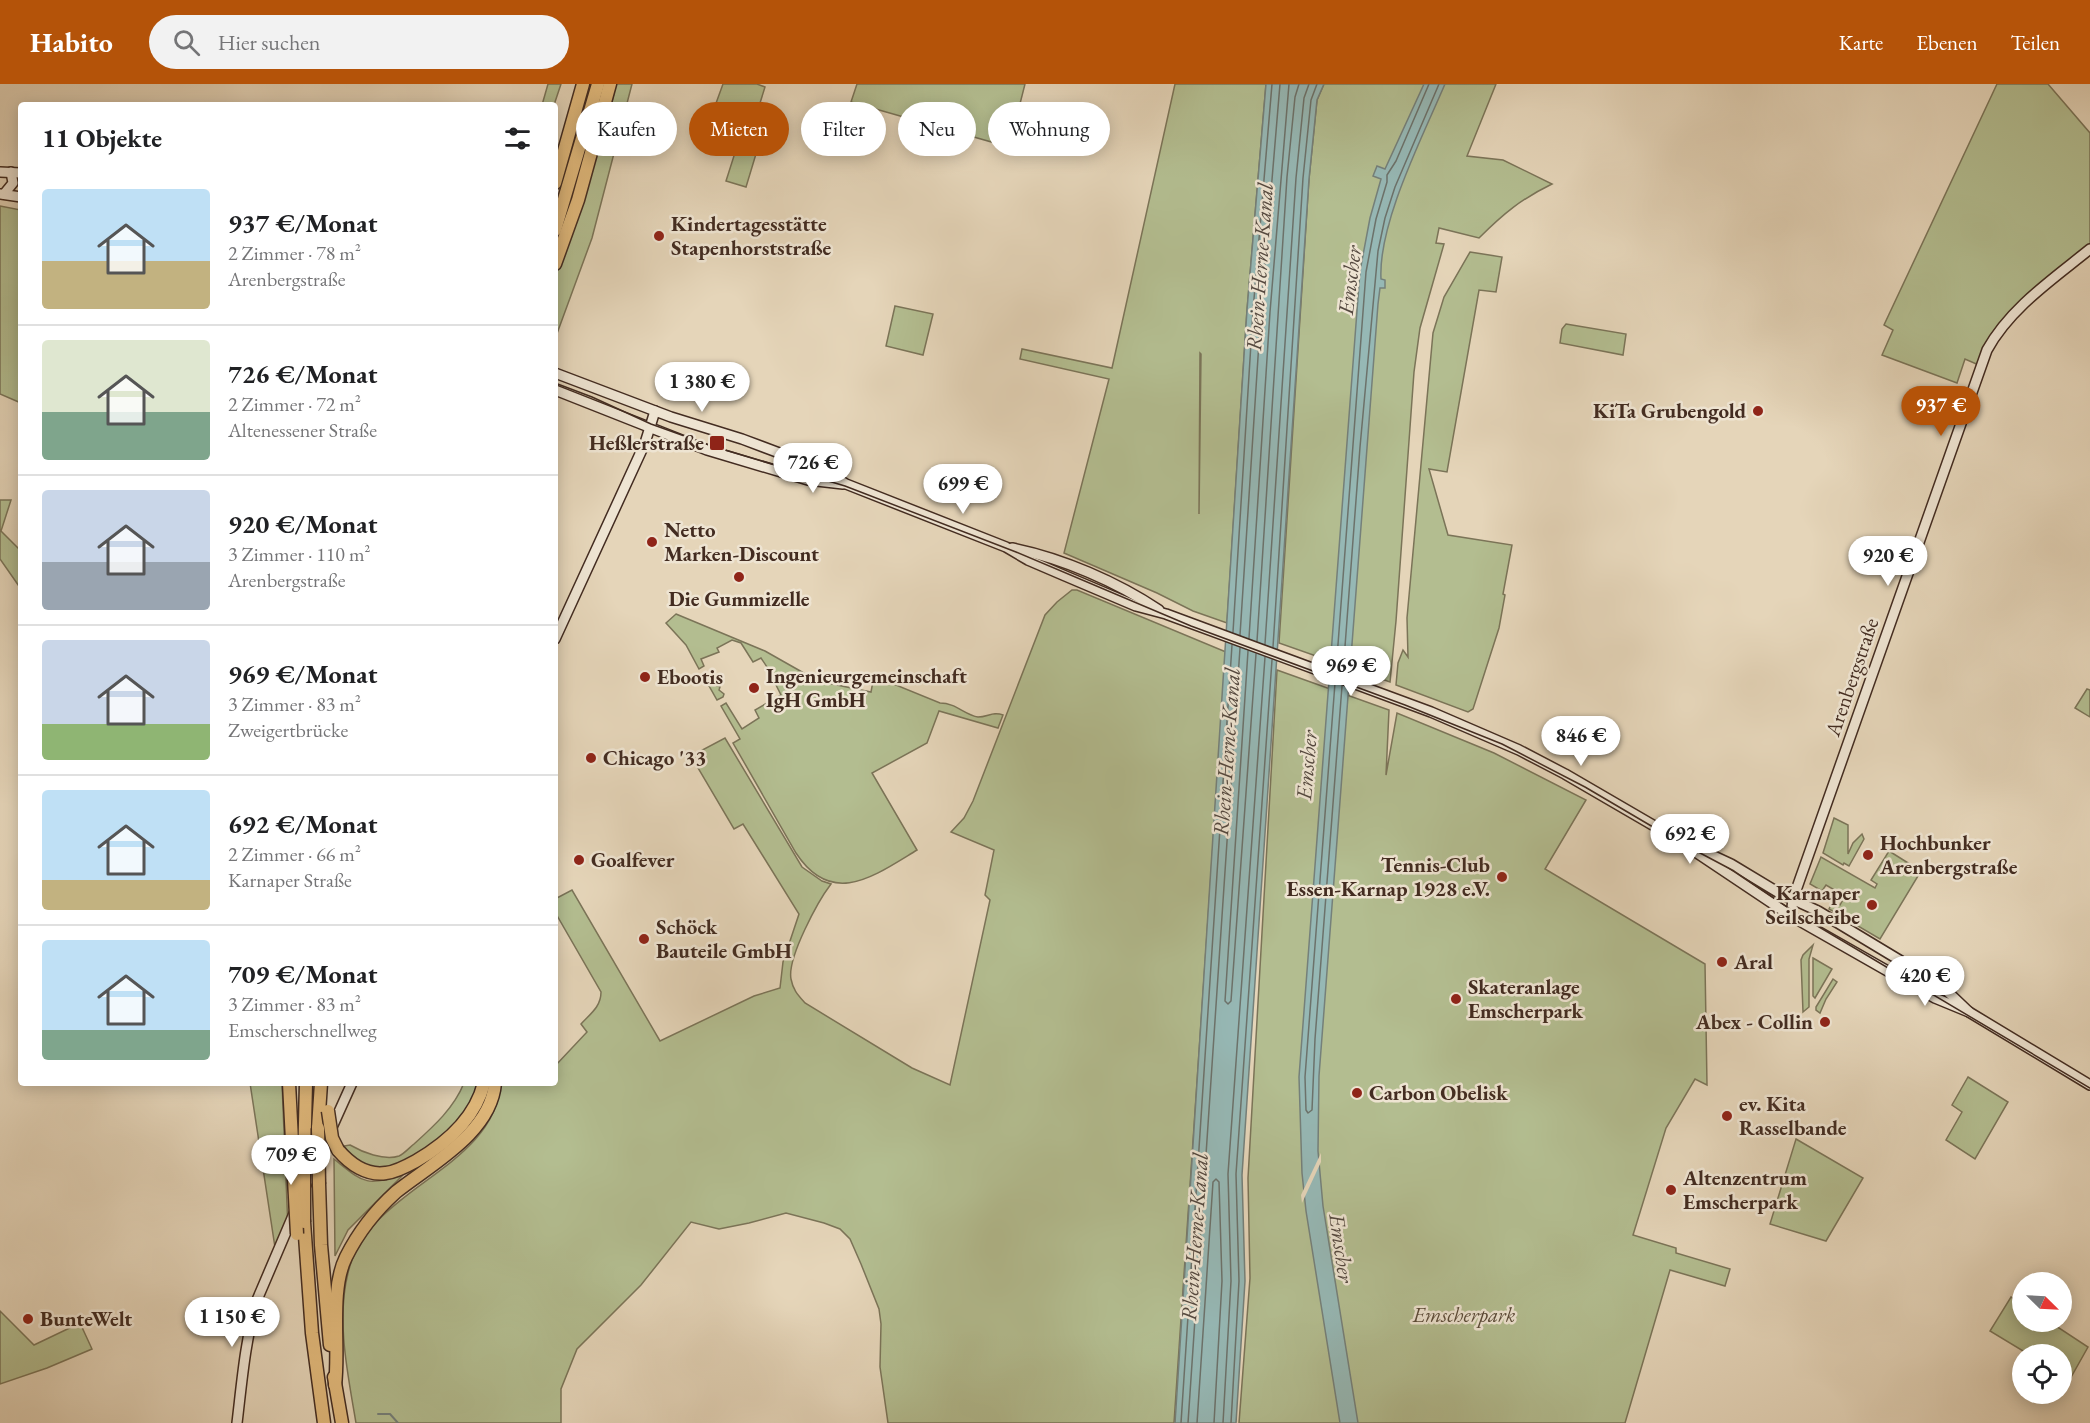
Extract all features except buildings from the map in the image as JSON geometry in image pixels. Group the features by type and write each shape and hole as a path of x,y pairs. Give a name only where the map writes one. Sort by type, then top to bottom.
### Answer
{"highway":[{"path":"558,172 579,99 581,84"},
{"path":"558,220 598,84"},
{"path":"558,256 578,200 610,84"},
{"path":"289,1086 297,1234 306,1274"},
{"path":"306,1086 304,1222 306,1274 324,1423"},
{"path":"321,1086 318,1128 319,1184 326,1308 342,1423"},
{"path":"328,1086 328,1111 332,1138 338,1150 346,1160 368,1172 385,1174 408,1166 432,1152 456,1132 474,1108 483,1086"},
{"path":"335,1385 338,1365 336,1338 339,1281 344,1260 356,1238 395,1193 443,1158 475,1128 490,1102 494,1086"}],"main road":[{"path":"0,172 16,173 13,183 2,194"},
{"path":"2,194 18,197"},
{"name":"Arenbergstraße","path":"1791,916 1793,899 1987,350 2012,315 2090,249"},
{"path":"558,374 655,411 742,439 822,469 846,484 1006,547 1035,552 1136,594 1166,614 1431,712 1519,750 1675,838 1791,916 1935,998 1969,1012 2090,1085"},
{"path":"558,391 698,447 808,480 846,484"},
{"path":"558,632 645,443 655,411"},
{"path":"1675,838 1731,864 1816,910 1947,991 1969,1012"},
{"path":"237,1423 243,1361 257,1300 351,1086"}],"green space":[{"path":"548,84 561,84 555,102 543,102"},
{"path":"616,84 632,84 627,102 612,102"},
{"path":"723,84 757,84 765,87 760,102 716,102"},
{"path":"857,84 1025,84 1020,102 988,102 988,141 976,138 976,102 898,102 898,115 886,112 886,102 851,102"},
{"path":"1175,84 1266,84 1247,310 1227,623 1193,611 1064,553 1109,379 1020,359 1022,349 1112,368","holes":["1200,353 1201,354 1199,514"]},
{"path":"1324,84 1496,84 1467,156 1503,160 1552,184 1513,208 1479,238 1439,228 1436,243 1444,244 1420,328 1414,372 1390,682 1279,643 1309,179 1317,100"},
{"path":"1997,84 2048,84 2090,133 2090,249 2012,315 1981,366 1965,359 1957,383 1882,355 1893,330 1884,325"},
{"path":"596,156 613,156 592,238 558,331 558,268"},
{"path":"734,156 755,156 746,187 726,181"},
{"path":"0,206 18,209 18,402 0,394"},
{"path":"1470,252 1502,257 1496,292 1479,290 1447,472 1429,469 1448,535 1512,545 1499,628 1473,709 1468,712 1396,685 1398,663 1403,650 1408,657 1407,618 1433,333 1444,297"},
{"path":"895,306 933,314 923,355 886,346"},
{"path":"1566,324 1626,334 1623,355 1560,343 1562,329"},
{"path":"0,500 11,500 1,531 18,548 18,585 0,559"},
{"path":"1072,590 1077,590 1226,652 1174,1423 888,1423 880,1367 879,1309 850,1239 840,1229 786,1213 719,1229 691,1222 641,1285 577,1349 561,1389 561,1423 356,1423 344,1348 343,1310 348,1273 360,1244 379,1219 477,1138 493,1113 500,1086 558,1086 558,1063 587,1032 581,1024 594,1010 601,997 601,992 558,917 558,897 572,890 660,1041 754,996 780,988 783,962 799,914 743,824 734,829 691,756 725,738 802,867 822,881 831,884 798,944 791,979 798,995 805,1003 912,1068 950,1085 990,900 985,895 994,850 951,832 964,818 973,801 1045,615"},
{"path":"676,614 765,651 813,680 871,692 874,676 940,703 951,705 973,716 1003,715 998,728 939,711 927,743 872,773 917,850 885,869 854,882 839,883 824,879 810,870 796,853 733,743 740,739 721,706 726,703 742,729 759,718 755,710 781,695 775,679 761,658 753,662 741,643 732,640 717,648 719,652 701,659 704,666 699,669 686,645 666,623"},
{"name":"Emscherpark","path":"1277,670 1389,710 1386,775 1397,713 1494,753 1586,800 1545,869 1705,964 1707,1085 1695,1079 1666,1128 1633,1235 1676,1248 1676,1253 1730,1269 1725,1286 1670,1270 1625,1423 1239,1423 1250,1278 1248,1178"},
{"path":"710,674 717,682 716,685 720,687 719,690 724,694 717,700 704,677"},
{"path":"2087,689 2090,690 2090,717 2075,708"},
{"path":"1834,818 1848,825 1848,854 1853,843 1862,834 1864,839 1849,866 1823,853"},
{"path":"1889,851 1921,871 1880,939 1829,909 1833,901 1840,905 1845,896 1826,885 1822,891 1810,884 1821,857 1875,888 1877,884 1871,880"},
{"path":"1813,945 1809,959 1809,1007 1803,1012 1801,960"},
{"path":"1813,958 1832,969 1815,998 1813,996"},
{"path":"1833,979 1837,982 1820,1013 1816,1007"},
{"path":"1968,1077 2008,1102 1975,1159 1946,1140 1962,1112 1952,1105"},
{"path":"250,1086 282,1086 288,1228 276,1254"},
{"path":"463,1086 478,1086 473,1101 456,1124 439,1141 407,1163 387,1169 374,1168 357,1160 344,1146 350,1145 380,1157 401,1155 443,1116"},
{"path":"1796,1139 1863,1178 1826,1241 1770,1224"},
{"path":"334,1159 365,1180 380,1181 403,1175 348,1230 335,1256"},
{"path":"2011,1297 2012,1332 2065,1332 2088,1347 2072,1375 2072,1344 2012,1344 1990,1331"},
{"path":"0,1311 34,1345 80,1323 92,1349 0,1384"}],"water":[{"name":"Rhein-Herne-Kanal","path":"1266,84 1324,84 1317,100 1309,179 1242,1175 1245,1281 1236,1423 1175,1423 1247,310"},
{"path":"1424,84 1445,84 1394,206 1382,257 1381,279 1385,280 1385,288 1380,288 1378,304 1319,1076 1318,1151 1323,1206 1358,1423 1340,1423 1306,1211 1302,1173 1299,1077 1360,271 1370,218 1381,179 1373,176 1377,166 1385,169"}],"pier":[{"path":"1321,1153 1321,1162 1302,1203 1301,1195"}],"waterway":[{"path":"378,1414 390,1414 398,1423"}],"tram line":[{"path":"558,384 651,424 715,447 845,486 1016,552 1191,626 1405,705 1502,744 1585,787 1670,837 1734,871 1799,915 2090,1088"}],"place":[{"name":"Kindertagesstätte Stapenhorststraße","path":"659,236"},
{"name":"KiTa Grubengold","path":"1758,411"},
{"name":"Heßlerstraße","path":"717,443"},
{"name":"Netto Marken-Discount","path":"652,542"},
{"name":"Die Gummizelle","path":"739,577"},
{"name":"Ebootis","path":"645,677"},
{"name":"Ingenieurgemeinschaft IgH GmbH","path":"754,688"},
{"name":"Chicago '33","path":"591,758"},
{"name":"Hochbunker Arenbergstraße","path":"1868,855"},
{"name":"Goalfever","path":"579,860"},
{"name":"Tennis-Club Essen-Karnap 1928 e.V.","path":"1502,877"},
{"name":"Karnaper Seilscheibe","path":"1872,905"},
{"name":"Schöck Bauteile GmbH","path":"644,939"},
{"name":"Aral","path":"1722,962"},
{"name":"Skateranlage Emscherpark","path":"1456,999"},
{"name":"Abex - Collin","path":"1825,1022"},
{"name":"Carbon Obelisk","path":"1357,1093"},
{"name":"ev. Kita Rasselbande","path":"1727,1116"},
{"name":"Altenzentrum Emscherpark","path":"1671,1190"},
{"name":"BunteWelt","path":"28,1319"}],"water label":[{"name":"Emscher","path":"1349,280"},
{"name":"Emscher","path":"1306,765"},
{"name":"Emscher","path":"1342,1248"}]}
